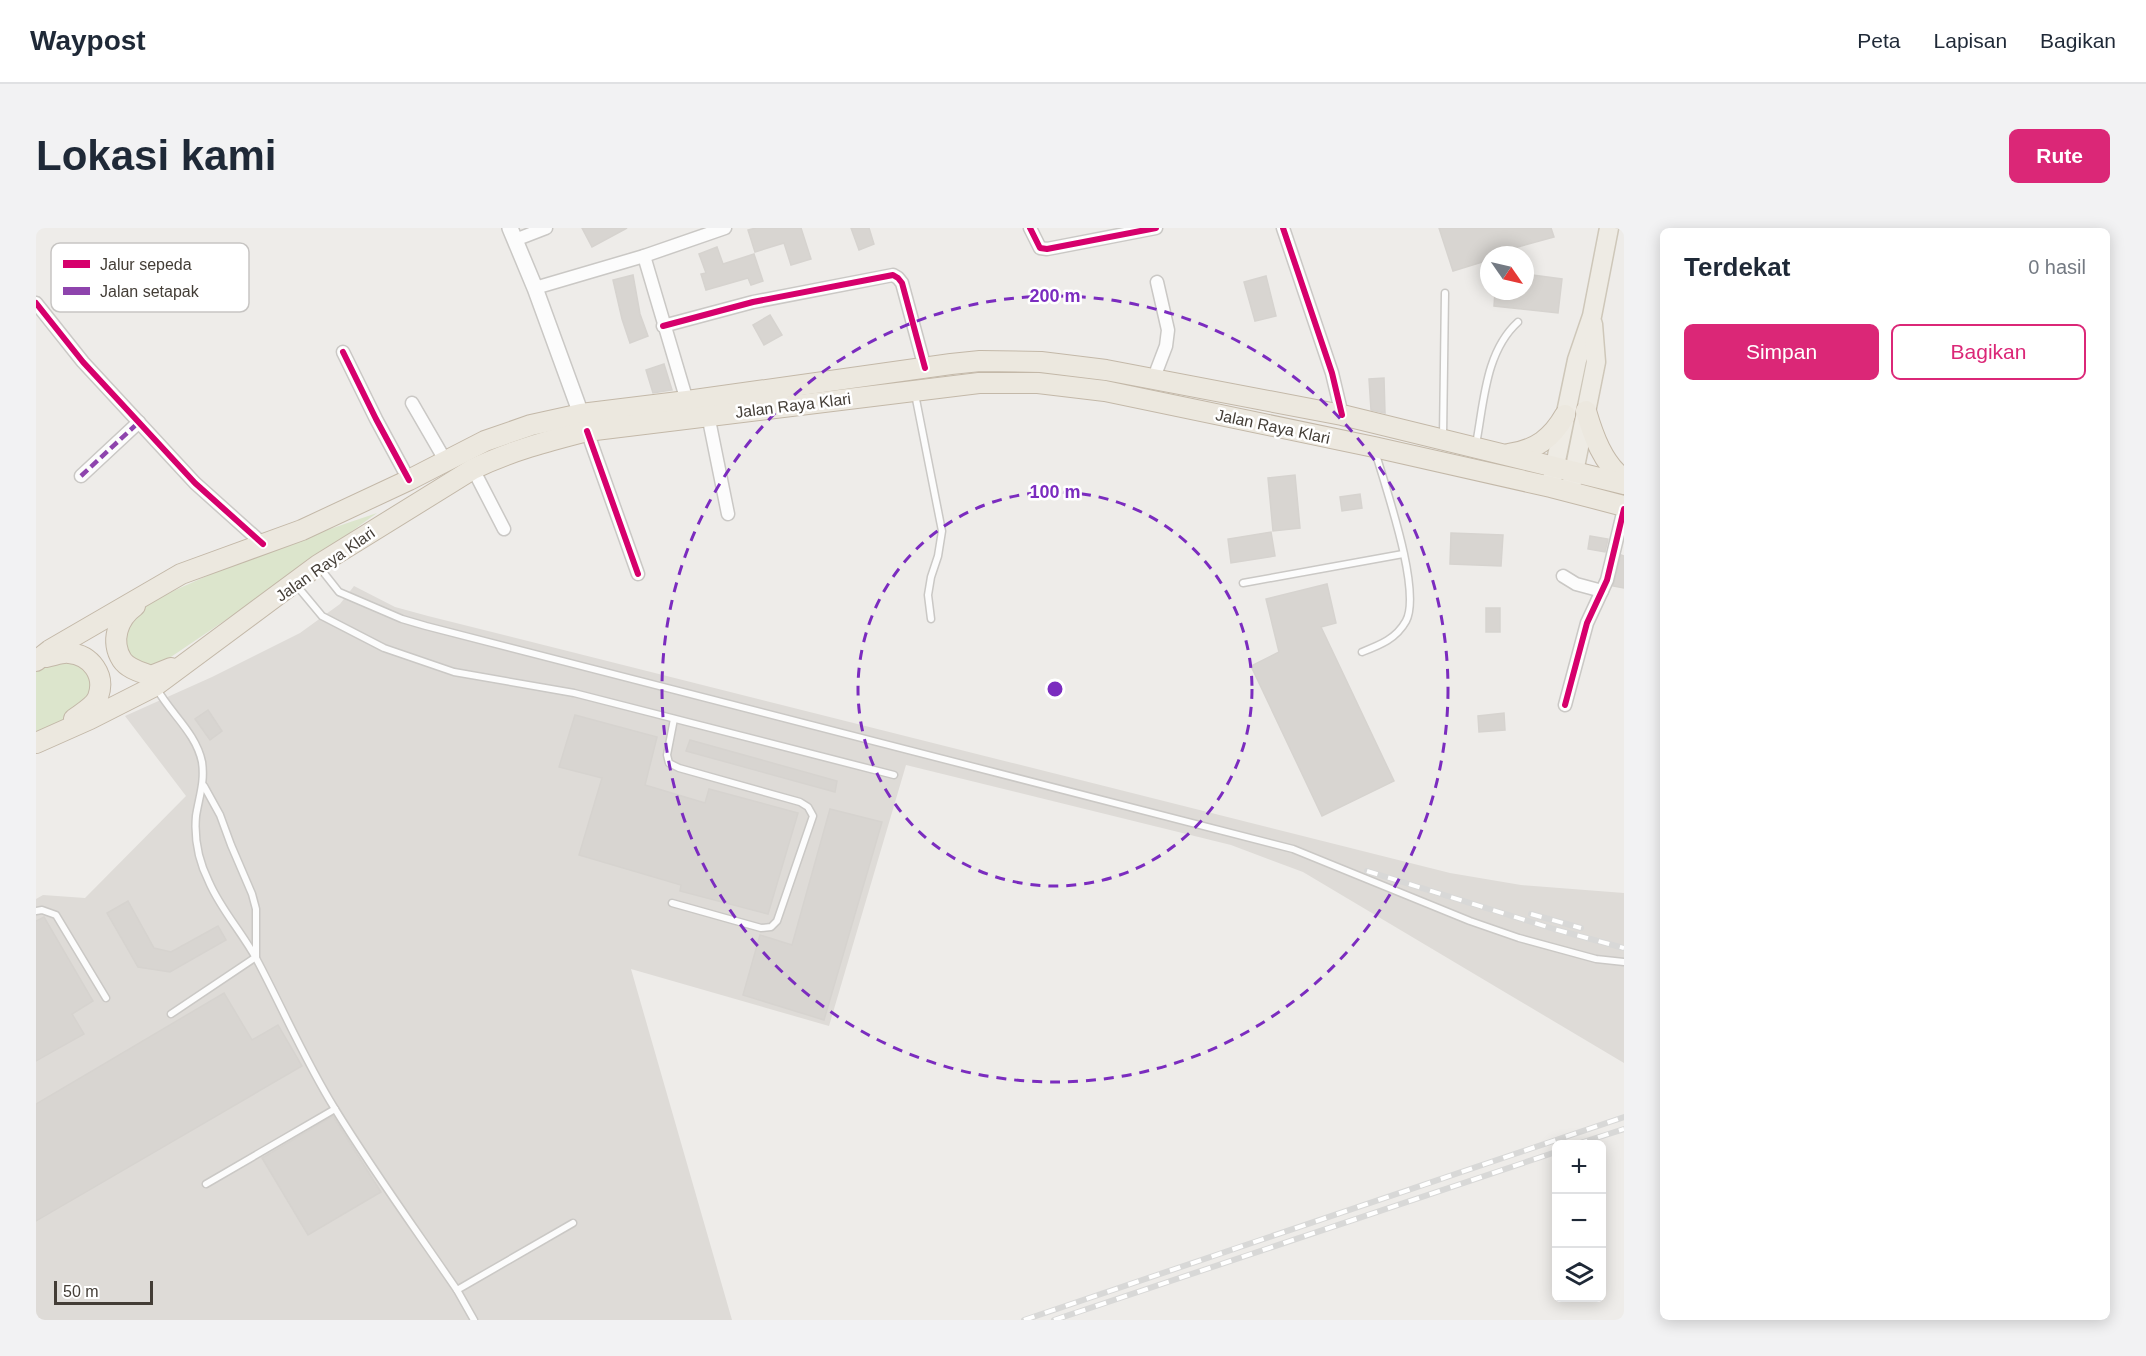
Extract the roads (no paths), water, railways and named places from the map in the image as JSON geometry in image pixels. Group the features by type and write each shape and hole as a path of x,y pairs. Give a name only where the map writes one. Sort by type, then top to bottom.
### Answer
{"highway":[{"name":"Jalan Raya Klari","path":"43,740 155,686 318,565 473,469 584,422 687,401 980,361 1041,362 1106,370 1342,416 1624,484"},
{"name":"Jalan Raya Klari","path":"37,659 181,574 302,530 409,480 485,441 531,425 708,415 979,383 1038,382 1105,391 1374,447 1560,489 1624,507"},
{"path":"1587,411 1598,446 1608,462 1624,479"},
{"path":"1507,454 1523,452 1538,446 1557,429 1565,415"},
{"path":"181,574 128,611 117,628 117,645 123,661 133,670 151,676 166,672 244,621"},
{"path":"37,659 68,652 86,657 96,667 100,682 98,698 87,710 43,740"}],"main road":[{"path":"1560,489 1564,468 1565,415 1577,360 1593,316 1609,228"},
{"path":"1564,468 1587,411 1596,362 1593,316"}],"street":[{"path":"546,228 513,234 535,288 638,574"},
{"path":"535,288 644,256 725,228"},
{"path":"1030,228 1040,248 1047,249 1156,228"},
{"path":"1283,228 1332,373 1342,416"},
{"path":"644,256 687,401"},
{"path":"663,326 753,302 893,275 902,283 925,368"},
{"path":"1153,380 1166,346 1168,330 1157,282"},
{"path":"36,303 83,362 195,483 263,544"},
{"path":"343,352 409,480"},
{"path":"412,403 445,460"},
{"path":"708,415 728,514"},
{"path":"81,476 139,422"},
{"path":"473,469 504,529"},
{"path":"1565,705 1587,622 1606,580 1624,507"},
{"path":"1563,576 1576,584 1602,591"}],"lane":[{"path":"1443,440 1445,293"},
{"path":"1475,447 1493,359 1505,335 1518,322"},
{"path":"914,390 942,531 928,595 931,620"},
{"path":"1362,651 1394,638 1406,620 1411,604 1410,582 1374,447"},
{"path":"1243,583 1403,554"},
{"path":"318,565 339,592 410,621 1293,849 1509,935 1596,958 1624,962"},
{"path":"295,583 322,616 384,648 454,672 574,693 894,775"},
{"path":"155,686 163,700 194,738 202,762 203,785 196,816 197,849 207,880 220,905 256,957 305,1056 335,1109 457,1290 474,1320"},
{"path":"672,903 761,928 771,927 777,921 813,816 808,807 800,802 679,768 669,763 667,755 674,719"},
{"path":"203,785 220,815 252,894 256,909 256,957"},
{"path":"36,911 42,910 56,915 106,998"},
{"path":"171,1014 256,957"},
{"path":"206,1184 335,1109"},
{"path":"457,1290 573,1223"}],"railway":[{"path":"1367,871 1554,929 1624,948"},
{"path":"1531,914 1581,928"},
{"path":"1024,1320 1624,1117"},
{"path":"1590,1140 1624,1129"},
{"path":"1054,1320 1552,1153"}]}
